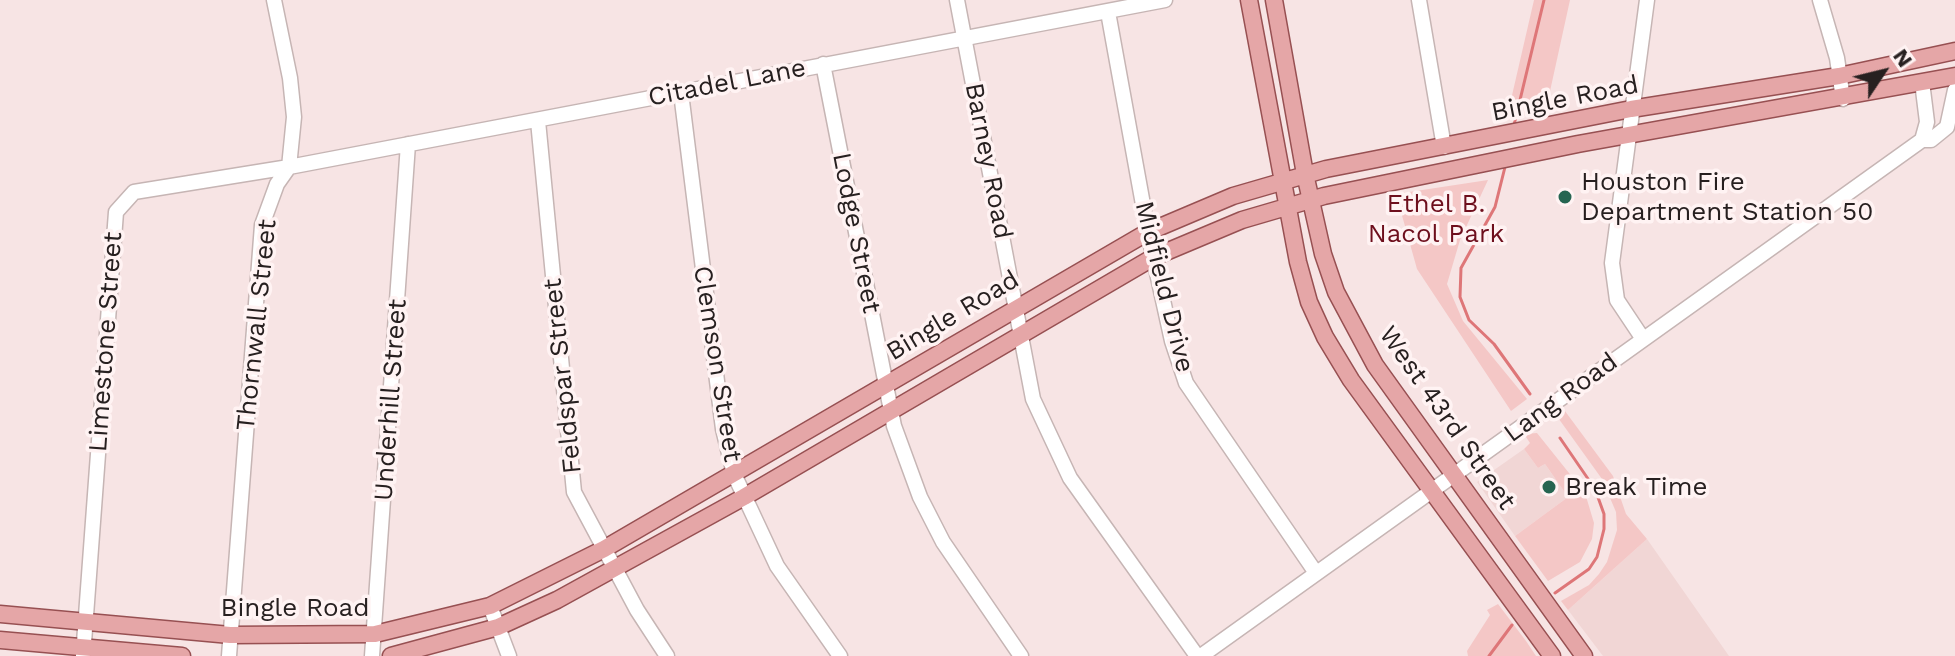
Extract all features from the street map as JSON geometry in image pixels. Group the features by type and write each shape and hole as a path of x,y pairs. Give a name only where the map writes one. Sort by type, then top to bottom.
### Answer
{"main road":[{"name":"West 43rd Street","path":"1249,0 1287,206 1309,302 1325,337 1351,380 1552,656"},
{"name":"West 43rd Street","path":"1274,0 1305,174 1323,254 1336,292 1375,365 1584,656"},
{"name":"Bingle Road","path":"0,614 230,635 375,634 490,606 604,549 1148,232 1233,196 1305,174 1631,109 1839,76 1955,51"},
{"path":"1922,82 1931,72 1955,61"},
{"name":"Bingle Road","path":"391,656 498,627 615,570 1154,257 1287,206 1578,144 1843,99 1955,76"},
{"path":"1574,122 1578,144"},
{"path":"1351,380 1375,365"},
{"path":"0,640 83,651 182,656"}],"street":[{"name":"Thornwall Street","path":"229,656 262,225 277,184 289,167 294,117 290,78 274,0"},
{"name":"Barney Road","path":"957,0 1033,399 1058,458 1199,656"},
{"name":"Citadel Lane","path":"289,167 1165,0"},
{"path":"1419,0 1444,147"},
{"path":"1643,339 1617,300 1612,263 1647,0"},
{"path":"1820,0 1843,99"},
{"name":"Midfield Drive","path":"1108,12 1148,232 1172,341 1186,383 1316,573"},
{"name":"Lodge Street","path":"823,64 885,384 920,497 943,542 1021,656"},
{"path":"1922,82 1927,122 1922,140"},
{"name":"Lang Road","path":"1199,656 1922,140 1931,140 1947,127 1955,90"},
{"name":"Clemson Street","path":"681,93 723,429 734,474 777,566 840,656"},
{"name":"Feldspar Street","path":"538,121 574,492 615,570 667,656"},
{"name":"Underhill Street","path":"372,656 408,144"},
{"name":"Limestone Street","path":"83,651 116,212 134,192 289,167"},
{"path":"490,606 509,656"}],"shaded area":[{"path":"1524,449 1538,468 1545,464 1568,497 1515,536 1477,482"},
{"path":"1647,539 1729,656 1603,656 1568,610"}],"green space":[{"path":"1534,0 1570,0 1545,114 1507,117"},
{"name":"Ethel B. Nacol Park","path":"1488,180 1460,240 1447,284 1463,321 1527,399 1511,411 1417,269 1396,194"},
{"path":"1562,407 1613,476 1626,514 1647,539 1568,610 1561,601 1589,585 1599,574 1607,562 1617,530 1616,512 1602,479 1556,415"},
{"path":"1537,433 1585,493 1594,523 1592,539 1580,562 1548,581 1515,536 1568,497 1545,464 1538,468 1524,449 1530,443 1524,434"},
{"path":"1498,604 1536,656 1468,656 1467,651 1490,615 1487,610"}],"waterway":[{"path":"1514,125 1544,0"},
{"path":"1506,163 1495,207 1461,268 1460,297 1469,320 1494,344 1530,394"},
{"path":"1555,593 1589,569 1597,557 1604,529 1604,514 1595,489 1560,438"},
{"path":"1489,656 1512,625"}],"place":[{"name":"Houston Fire Department Station 50","path":"1565,197"},
{"name":"Break Time","path":"1549,487"}]}
